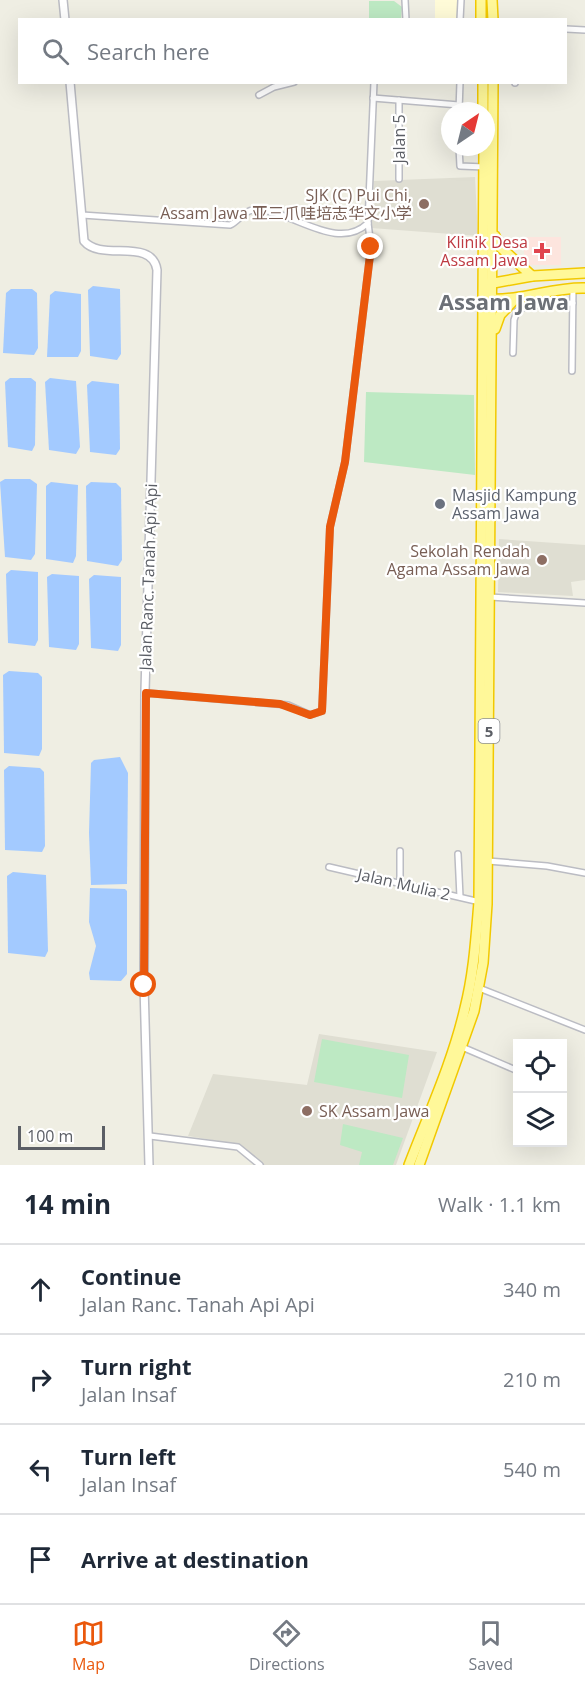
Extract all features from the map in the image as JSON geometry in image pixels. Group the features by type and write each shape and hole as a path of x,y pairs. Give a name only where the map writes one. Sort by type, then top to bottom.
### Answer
{"highway":[{"path":"481,0 481,18"},
{"path":"492,0 493,18"},
{"path":"483,84 483,102"},
{"name":"5","path":"409,1165 426,1134 462,1047 479,988 483,903 487,301 494,234 493,84"},
{"name":"5","path":"484,156 489,282"},
{"path":"494,234 499,246 532,276"},
{"path":"489,282 532,276 585,273"},
{"path":"487,301 515,299 573,287 585,288"},
{"path":"492,340 500,315 515,299"},
{"name":"5","path":"419,1165 426,1134 465,1008 488,861 492,340 487,301"}],"street":[{"path":"63,0 65,18"},
{"path":"405,0 406,18"},
{"path":"460,18 461,0"},
{"path":"567,29 585,30"},
{"name":"Jalan Ranc. Tanah Api Api","path":"70,84 83,237 90,248 145,254 154,260 157,270 146,693 144,985 150,1136 149,1165"},
{"path":"259,95 286,84"},
{"path":"146,693 280,704 310,715 322,711 330,527 345,462 371,247 368,223 374,84"},
{"path":"459,84 459,102"},
{"path":"373,98 441,106"},
{"name":"Jalan 5","path":"399,100 399,179"},
{"path":"459,156 460,166 485,167"},
{"path":"82,215 230,225 248,211 262,211 326,231 340,233 361,229 368,223"},
{"path":"572,371 573,287"},
{"path":"513,353 514,320 517,311 527,306 573,303"},
{"path":"490,597 585,603"},
{"path":"400,851 400,884"},
{"path":"458,854 460,897"},
{"path":"488,861 547,866 585,873"},
{"name":"Jalan Mulia 2","path":"329,867 483,903"},
{"path":"479,988 585,1030"},
{"path":"462,1047 513,1069"},
{"path":"150,1136 238,1147 260,1165"}],"shaded area":[{"path":"435,0 459,0 458,18 435,18"},
{"name":"SJK (C) Pui Chi, Assam Jawa 亚三爪哇培志华文小学","path":"475,177 478,236 371,228 374,181"},
{"name":"Klinik Desa Assam Jawa","path":"524,237 561,237 561,265 524,265"},
{"name":"Sekolah Rendah Agama Assam Jawa","path":"499,539 585,545 585,580 571,582 573,596 498,592"},
{"name":"SK Assam Jawa","path":"319,1034 437,1052 396,1165 263,1165 237,1144 188,1136 213,1074 307,1085"}],"green space":[{"path":"369,1 394,1 402,7 401,18 369,18"},
{"path":"366,392 474,395 475,475 364,462"},
{"path":"322,1039 409,1055 402,1098 314,1082"},
{"path":"343,1124 403,1138 393,1165 359,1165 362,1152 340,1145"}],"water":[{"path":"93,286 120,289 121,354 117,360 90,356 88,290"},
{"path":"11,289 32,289 37,293 38,348 34,355 3,353 6,293"},
{"path":"55,291 81,294 81,351 78,357 47,357 50,295"},
{"path":"10,378 31,378 36,382 35,445 32,451 8,447 5,382"},
{"path":"50,378 76,381 80,447 76,454 49,450 45,382"},
{"path":"92,381 119,384 120,449 116,455 90,452 87,385"},
{"path":"5,479 30,479 37,484 35,554 31,560 5,557 0,482"},
{"path":"51,482 78,485 76,556 73,563 46,559 46,486"},
{"path":"91,482 116,483 121,488 122,560 118,566 87,561 86,486"},
{"path":"11,570 38,572 38,640 35,646 8,643 6,574"},
{"path":"52,574 79,576 79,644 76,650 49,647 47,577"},
{"path":"94,575 121,577 121,645 118,651 91,648 89,579"},
{"path":"9,671 38,673 42,677 42,749 39,756 4,753 3,675"},
{"path":"120,757 128,773 127,884 91,885 89,833 91,763 94,760"},
{"path":"9,766 40,768 44,772 45,846 42,852 5,850 4,770"},
{"path":"13,872 46,875 48,951 45,957 8,953 7,876"},
{"path":"90,888 125,889 127,891 127,974 121,981 90,980 89,973 96,946 89,922"}],"place":[{"name":"SJK (C) Pui Chi, Assam Jawa 亚三爪哇培志华文小学","path":"424,204"},
{"name":"Klinik Desa Assam Jawa","path":"542,251"},
{"name":"Masjid Kampung Assam Jawa","path":"440,504"},
{"name":"Sekolah Rendah Agama Assam Jawa","path":"542,560"},
{"name":"SK Assam Jawa","path":"307,1111"}],"district":[{"name":"Assam Jawa","path":"504,301"}],"route":[{"path":"144,985 146,693 288,705 310,715 316,715 322,711 330,527 345,462 371,247"}]}
